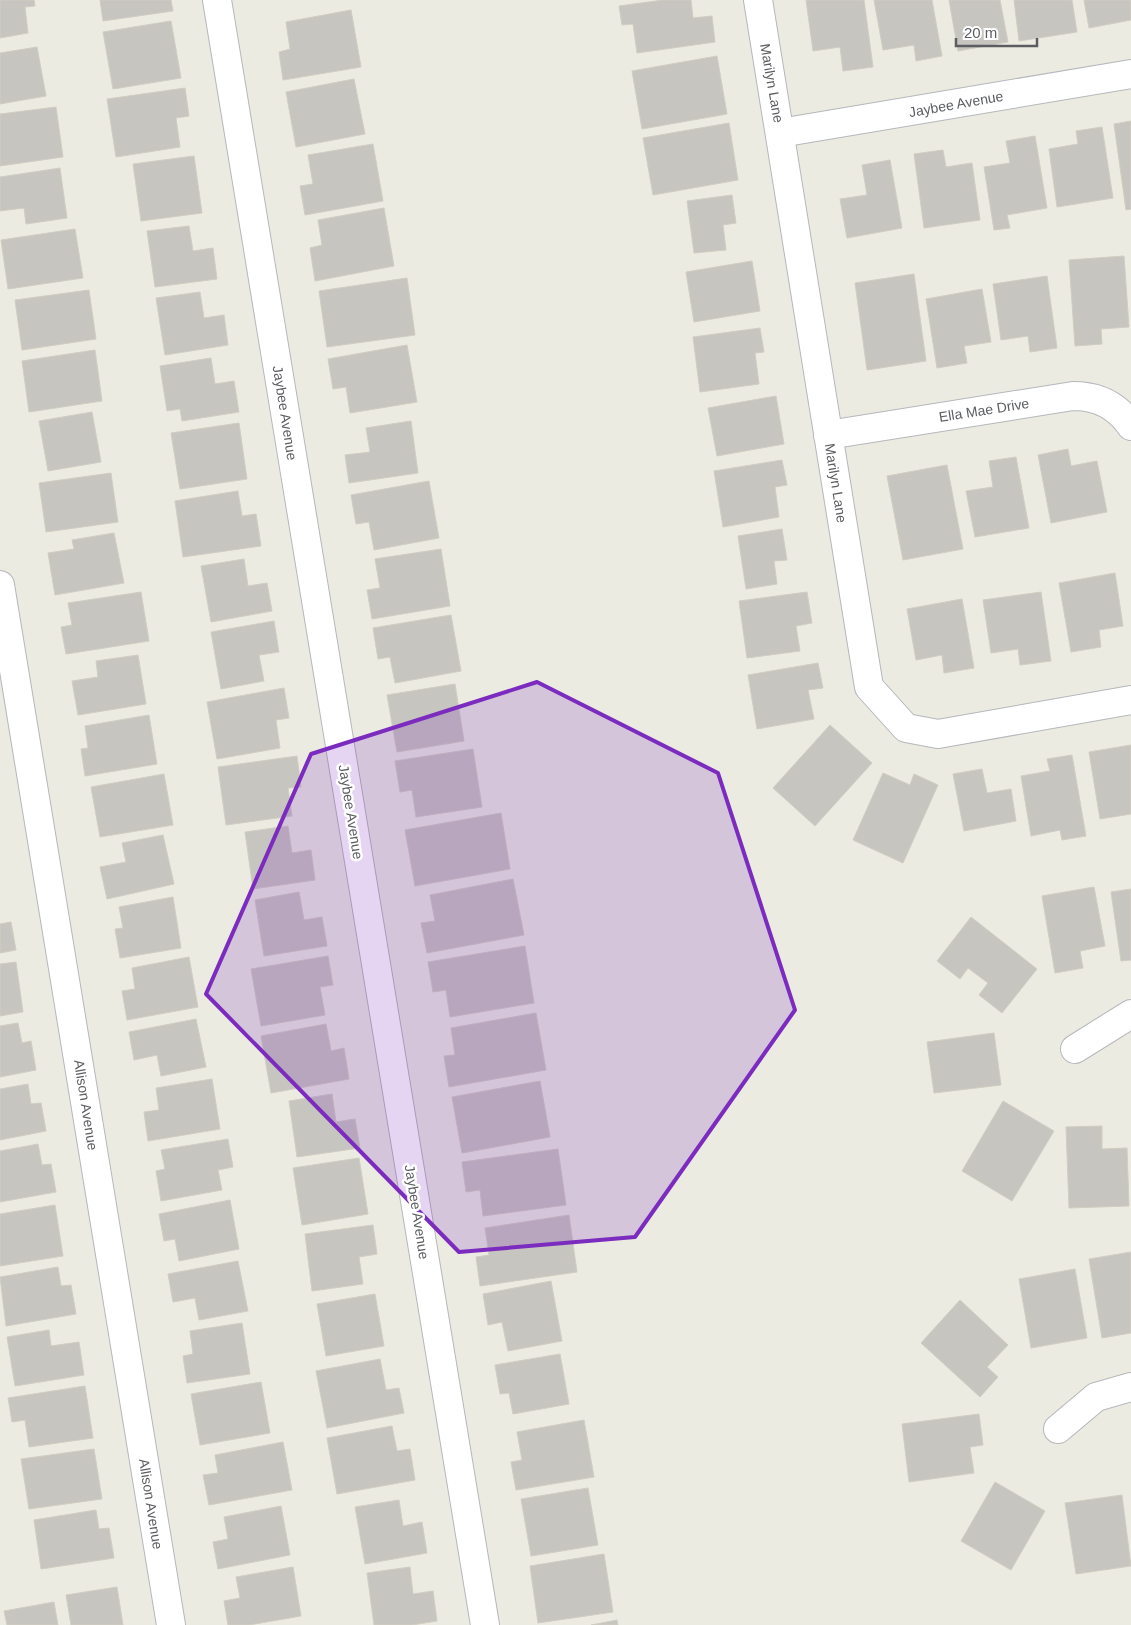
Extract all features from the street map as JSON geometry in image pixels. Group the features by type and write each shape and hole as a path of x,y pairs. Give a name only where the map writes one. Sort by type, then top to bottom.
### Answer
{"street":[{"name":"Jaybee Avenue","path":"217,0 485,1625"},
{"name":"Marilyn Lane","path":"758,0 869,687 906,728 938,734 1131,700"},
{"name":"Jaybee Avenue","path":"780,133 1131,74"},
{"name":"Ella Mae Drive","path":"828,435 1073,396 1097,398 1114,407 1131,426"},
{"name":"Allison Avenue","path":"0,585 171,1625"},
{"path":"1075,1049 1131,1014"},
{"path":"1058,1429 1096,1398 1131,1386"}],"highlighted area":[{"path":"537,682 718,773 795,1010 635,1237 459,1252 206,994 311,754"}],"building":[{"path":"0,0 34,0 35,6 25,7 28,33 0,38"},
{"path":"100,0 171,0 173,11 103,21"},
{"path":"663,0 691,0 693,18 712,16 715,42 637,53 633,24 622,25 619,6"},
{"path":"806,0 864,0 873,67 843,71 840,47 813,51"},
{"path":"874,0 932,0 942,56 916,61 914,45 883,50"},
{"path":"949,0 1000,0 1008,42 958,51"},
{"path":"1014,0 1072,0 1077,32 1019,41"},
{"path":"1084,0 1131,0 1131,20 1089,28"},
{"path":"351,10 361,67 283,80 279,52 290,49 286,22"},
{"path":"171,21 181,78 113,89 103,32"},
{"path":"37,47 46,96 0,104 0,53"},
{"path":"717,56 727,114 642,129 632,71"},
{"path":"354,79 365,134 296,147 286,92"},
{"path":"185,88 189,116 176,118 180,147 116,157 107,99"},
{"path":"56,107 63,157 0,166 0,114"},
{"path":"1131,121 1131,209 1126,210 1114,124"},
{"path":"729,123 738,180 653,195 643,138"},
{"path":"1102,127 1113,198 1057,207 1049,149 1078,144 1076,131"},
{"path":"1035,136 1047,208 1007,215 1010,228 994,230 984,167 1010,163 1006,141"},
{"path":"373,144 383,201 305,215 300,186 313,184 308,155"},
{"path":"943,150 946,167 972,163 980,220 924,228 914,154"},
{"path":"194,156 202,213 141,221 133,164"},
{"path":"890,160 902,228 847,238 840,199 867,195 862,165"},
{"path":"60,168 67,218 26,224 24,208 0,211 0,177"},
{"path":"732,195 736,223 723,225 726,250 694,253 687,201"},
{"path":"384,208 394,266 315,281 310,248 322,245 318,220"},
{"path":"189,226 193,251 213,248 217,279 155,287 147,231"},
{"path":"75,229 83,278 8,289 1,240"},
{"path":"1124,256 1129,327 1101,329 1102,344 1075,346 1069,260"},
{"path":"752,261 760,311 694,322 686,272"},
{"path":"914,274 926,361 867,370 855,283"},
{"path":"1047,276 1057,348 1030,352 1028,336 1001,340 993,284"},
{"path":"407,278 415,335 327,347 319,291"},
{"path":"982,289 991,342 964,346 967,363 937,368 926,299"},
{"path":"89,290 96,339 22,350 15,300"},
{"path":"200,292 204,318 224,315 228,345 165,355 156,298"},
{"path":"760,328 764,352 755,353 759,384 700,392 693,337"},
{"path":"407,345 417,402 350,413 346,387 333,389 328,359"},
{"path":"95,350 102,401 29,412 22,361"},
{"path":"211,358 215,384 234,381 239,412 182,421 180,409 167,411 160,366"},
{"path":"776,396 784,444 717,456 708,408"},
{"path":"92,412 101,462 48,471 39,421"},
{"path":"411,421 418,473 349,483 345,455 370,452 366,428"},
{"path":"239,423 247,479 180,489 171,433"},
{"path":"1068,449 1071,466 1097,461 1107,512 1051,523 1038,455"},
{"path":"1016,457 1029,528 975,537 966,491 993,487 989,461"},
{"path":"782,460 787,485 775,487 779,517 723,527 714,471"},
{"path":"947,465 963,549 903,560 887,476"},
{"path":"111,473 118,522 46,532 39,483"},
{"path":"429,481 439,538 374,550 369,522 356,524 351,495"},
{"path":"238,491 242,516 256,514 261,546 183,557 175,501"},
{"path":"782,529 787,560 774,561 777,584 746,589 738,536"},
{"path":"114,533 124,583 55,595 48,553 74,549 72,540"},
{"path":"441,549 450,606 372,619 367,590 380,588 375,559"},
{"path":"244,559 248,586 267,583 272,611 211,622 201,566"},
{"path":"1115,573 1123,626 1099,630 1101,647 1071,652 1059,583"},
{"path":"141,592 149,641 66,654 61,627 72,625 68,603"},
{"path":"807,592 812,623 796,626 800,651 747,658 739,601"},
{"path":"1041,592 1051,661 1020,665 1018,649 991,653 983,600"},
{"path":"962,599 974,668 944,673 942,655 916,660 907,609"},
{"path":"451,615 461,671 395,683 390,657 378,659 373,628"},
{"path":"274,621 279,652 259,655 264,681 221,689 211,632"},
{"path":"138,655 146,704 78,715 72,681 98,677 96,661"},
{"path":"818,663 823,688 808,690 814,719 757,729 748,675"},
{"path":"455,684 464,741 397,752 387,695"},
{"path":"284,688 289,718 276,720 280,748 217,759 207,702"},
{"path":"149,715 157,764 85,776 81,749 88,748 85,726"},
{"path":"830,725 872,763 815,826 773,788"},
{"path":"1131,745 1131,814 1100,819 1089,752"},
{"path":"473,749 482,807 416,817 412,790 400,792 395,761"},
{"path":"1072,755 1086,836 1062,840 1060,830 1031,836 1021,776 1050,771 1047,759"},
{"path":"297,756 301,787 288,788 292,816 226,825 218,767"},
{"path":"982,769 987,793 1011,789 1016,821 964,831 953,774"},
{"path":"883,773 910,785 914,774 938,785 903,863 853,840"},
{"path":"164,774 173,825 100,837 91,787"},
{"path":"501,813 510,869 415,886 405,830"},
{"path":"288,826 292,853 311,850 315,880 253,889 245,832"},
{"path":"163,835 174,884 107,899 100,867 126,862 122,843"},
{"path":"513,879 524,935 427,953 421,923 435,921 430,895"},
{"path":"1094,887 1105,946 1080,951 1083,968 1055,973 1042,896"},
{"path":"1131,889 1131,960 1121,961 1111,892"},
{"path":"299,892 304,920 322,917 327,946 264,956 255,900"},
{"path":"173,897 181,948 120,958 115,929 123,928 119,907"},
{"path":"971,917 1037,969 1002,1013 979,995 988,983 968,968 960,979 937,961"},
{"path":"11,922 16,950 0,953 0,924"},
{"path":"525,946 534,1003 450,1017 446,990 433,992 428,962"},
{"path":"328,956 333,985 320,987 325,1015 261,1026 251,969"},
{"path":"189,957 198,1007 127,1020 122,991 135,989 132,968"},
{"path":"16,962 23,1012 0,1016 0,964"},
{"path":"536,1013 546,1070 449,1087 444,1056 455,1055 451,1028"},
{"path":"196,1019 206,1067 161,1076 157,1055 134,1060 129,1032"},
{"path":"18,1023 22,1043 31,1041 36,1070 0,1077 0,1026"},
{"path":"326,1024 331,1051 344,1048 349,1079 271,1093 261,1036"},
{"path":"994,1033 1001,1085 934,1093 927,1042"},
{"path":"212,1079 220,1129 148,1141 144,1112 159,1110 156,1088"},
{"path":"540,1081 550,1137 462,1153 452,1097"},
{"path":"28,1084 31,1104 41,1103 46,1131 0,1140 0,1089"},
{"path":"332,1094 336,1122 355,1119 360,1148 297,1157 289,1101"},
{"path":"1003,1101 1054,1131 1012,1201 962,1171"},
{"path":"1102,1126 1102,1149 1127,1148 1129,1206 1069,1208 1066,1127"},
{"path":"228,1139 233,1167 218,1170 222,1190 161,1201 156,1171 165,1169 161,1150"},
{"path":"38,1144 42,1165 51,1164 56,1192 0,1202 0,1151"},
{"path":"558,1149 566,1205 483,1216 480,1190 466,1192 462,1162"},
{"path":"359,1158 368,1214 302,1225 293,1168"},
{"path":"230,1200 239,1249 179,1261 175,1239 164,1241 159,1214"},
{"path":"55,1205 63,1256 0,1266 0,1214"},
{"path":"569,1215 577,1272 480,1286 476,1257 489,1255 485,1228"},
{"path":"373,1225 377,1254 359,1257 363,1284 312,1291 305,1234"},
{"path":"1131,1252 1131,1333 1102,1338 1089,1259"},
{"path":"238,1261 248,1311 199,1320 195,1298 173,1302 168,1274"},
{"path":"58,1267 61,1286 71,1285 76,1314 6,1326 0,1277"},
{"path":"1075,1269 1087,1338 1031,1348 1019,1279"},
{"path":"551,1281 562,1341 508,1351 502,1322 488,1325 483,1294"},
{"path":"375,1294 384,1346 326,1356 317,1304"},
{"path":"960,1300 1008,1345 987,1367 998,1377 980,1397 921,1343"},
{"path":"242,1323 250,1374 187,1383 183,1356 193,1354 190,1331"},
{"path":"49,1330 51,1346 79,1342 84,1375 15,1386 7,1337"},
{"path":"560,1354 569,1404 513,1414 509,1393 500,1394 495,1365"},
{"path":"380,1359 386,1390 399,1388 404,1413 327,1428 316,1371"},
{"path":"261,1382 270,1433 200,1445 191,1394"},
{"path":"85,1386 93,1438 29,1447 25,1420 12,1422 8,1398"},
{"path":"979,1414 983,1445 970,1447 974,1473 909,1482 902,1424"},
{"path":"584,1420 594,1477 516,1490 511,1462 522,1460 517,1432"},
{"path":"392,1426 397,1451 410,1449 415,1480 337,1494 327,1438"},
{"path":"283,1442 292,1490 209,1505 203,1475 218,1473 215,1455"},
{"path":"94,1449 102,1499 29,1509 21,1459"},
{"path":"995,1482 1045,1511 1011,1570 961,1541"},
{"path":"588,1488 598,1545 531,1556 521,1499"},
{"path":"1122,1495 1131,1566 1076,1574 1065,1503"},
{"path":"399,1500 403,1526 422,1522 427,1553 365,1564 355,1507"},
{"path":"281,1506 290,1555 218,1569 213,1542 228,1539 224,1517"},
{"path":"96,1510 99,1529 109,1528 114,1558 41,1569 34,1520"},
{"path":"604,1554 613,1612 538,1623 530,1566"},
{"path":"293,1567 301,1616 249,1625 228,1625 224,1601 240,1598 236,1577"},
{"path":"410,1567 413,1594 433,1591 437,1621 412,1625 374,1625 367,1573"},
{"path":"117,1587 123,1625 71,1625 66,1595"},
{"path":"54,1602 58,1625 7,1625 4,1611"},
{"path":"617,1620 618,1625 591,1625"}]}
